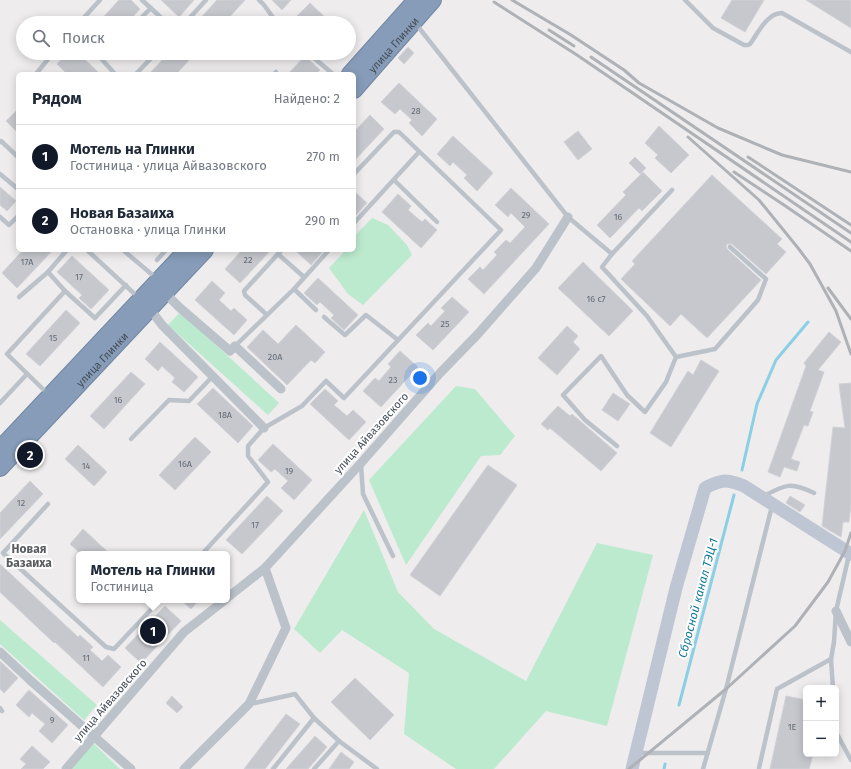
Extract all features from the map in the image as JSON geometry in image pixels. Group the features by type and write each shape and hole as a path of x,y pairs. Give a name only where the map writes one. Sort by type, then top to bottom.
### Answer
{"highway":[{"name":"улица Глинки","path":"356,87 410,18 416,0"},
{"name":"улица Глинки","path":"352,72 410,18 433,0"},
{"name":"улица Глинки","path":"162,287 186,252"},
{"name":"улица Глинки","path":"0,449 50,396 162,287 203,252"},
{"name":"улица Глинки","path":"0,468 145,304"}],"main road":[{"path":"632,769 676,588 705,488 719,481 730,480 744,486 850,552"}],"street":[{"name":"улица Айвазовского","path":"230,596 265,568 361,464 536,268 568,217"},
{"path":"162,287 179,307 233,348 281,389"},
{"path":"145,304 162,325 264,428"},
{"path":"184,769 249,704 286,628 265,568"},
{"name":"улица Айвазовского","path":"66,769 184,632 221,603"},
{"path":"836,611 851,642"},
{"path":"0,652 131,769"}],"lane":[{"path":"85,16 100,0"},
{"path":"142,0 159,16"},
{"path":"191,16 206,0"},
{"path":"259,0 272,16"},
{"path":"685,0 713,28 744,45 750,44 770,16 776,13 782,13 851,52"},
{"path":"143,16 151,8"},
{"path":"410,18 568,217 612,254"},
{"path":"39,72 48,60"},
{"path":"103,60 112,72"},
{"path":"138,72 149,60"},
{"path":"316,60 331,72"},
{"path":"205,551 268,482 248,456 248,446 264,428 302,406 326,381 344,398 501,230 399,132 394,132 356,172"},
{"path":"0,141 16,156"},
{"path":"356,221 419,152"},
{"path":"0,174 16,187"},
{"path":"394,180 437,222"},
{"path":"672,190 612,254 602,267 647,316 676,357"},
{"path":"0,217 9,225 16,218"},
{"path":"676,357 715,349 758,300 766,279 730,247"},
{"path":"19,297 48,272 65,252"},
{"path":"89,252 145,304"},
{"path":"125,252 162,287"},
{"path":"157,260 164,252"},
{"path":"233,348 266,314 294,289 327,252"},
{"path":"266,314 245,295 244,291 278,254 304,277"},
{"path":"48,272 65,291 95,318 126,285"},
{"path":"294,289 316,310"},
{"path":"50,396 6,354 65,291"},
{"path":"324,317 345,335 366,315 398,340"},
{"path":"617,446 585,420 563,395 601,356 627,395 645,412 666,382 676,357"},
{"path":"0,403 27,374"},
{"path":"131,440 168,400 189,401 212,377"},
{"path":"361,464 363,494 393,556"},
{"path":"703,769 726,689 768,501 780,487 798,486 814,493"},
{"path":"48,504 3,553 106,647 114,649 157,603"},
{"path":"833,685 831,659 834,642 836,611 850,552"},
{"path":"759,768 777,689 831,659"},
{"path":"249,704 295,694 314,718 339,741 377,769"},
{"path":"272,769 314,718"},
{"path":"839,739 851,760"},
{"path":"314,769 339,741"},
{"path":"636,753 708,753"}],"green space":[{"path":"372,218 388,225 407,245 412,255 363,305 348,294 329,268 344,252 356,252 356,235"},
{"path":"180,312 279,403 268,415 168,325"},
{"path":"456,386 475,389 515,436 500,455 481,456 406,565 369,480"},
{"path":"364,510 398,592 434,629 526,681 597,543 653,555 607,726 546,711 494,769 456,769 404,734 409,673 342,630 320,653 294,629"},
{"path":"0,620 97,705 84,720 0,644"},
{"path":"93,743 120,769 70,769"}],"building":[{"path":"119,0 131,0 140,9 134,16 104,16"},
{"path":"161,0 194,0 180,16 178,16"},
{"path":"217,0 245,0 230,16 202,16"},
{"path":"272,0 291,0 282,10"},
{"path":"732,0 764,0 745,32 721,18"},
{"path":"806,0 851,0 851,28"},
{"path":"310,3 324,16 297,16"},
{"path":"408,47 414,53 404,64 398,58"},
{"path":"61,60 85,60 98,72 65,72 57,64"},
{"path":"162,60 189,60 178,72 151,72"},
{"path":"301,60 309,60 320,70 318,72 290,72"},
{"path":"399,83 437,119 422,136 409,123 412,120 400,109 395,114 381,102"},
{"path":"16,111 16,131 6,121"},
{"path":"370,115 384,129 356,159 356,130"},
{"path":"659,126 689,155 671,173 655,158 658,155 645,143"},
{"path":"578,131 592,149 578,160 564,142"},
{"path":"453,136 493,173 477,191 464,178 467,175 453,162 450,166 437,154"},
{"path":"635,157 646,168 640,174 629,163"},
{"path":"643,172 662,191 642,211 639,208 610,238 597,225 626,195 623,192"},
{"path":"712,175 782,239 777,244 786,252 766,274 732,244 727,244 726,247 728,250 761,280 707,338 681,314 670,326 621,279 635,264 632,261"},
{"path":"0,187 16,201 7,211 0,205"},
{"path":"511,188 549,224 484,294 468,279 480,267 483,270 497,255 494,252 506,240 510,243 525,227 511,213 508,217 495,205"},
{"path":"356,193 367,203 356,215"},
{"path":"398,194 411,206 408,210 422,222 425,219 437,230 421,248 382,212"},
{"path":"21,252 51,252 17,288 2,273"},
{"path":"240,252 269,252 240,283 225,269"},
{"path":"297,252 322,252 311,265"},
{"path":"72,256 109,290 91,309 79,298 82,295 57,272"},
{"path":"583,262 633,311 609,336 558,288"},
{"path":"318,278 358,315 344,330 331,318 334,315 320,302 317,305 304,293"},
{"path":"212,281 225,293 219,300 231,311 234,308 247,320 234,335 195,300"},
{"path":"452,297 469,312 433,350 416,335 428,323 431,326 445,311 441,308"},
{"path":"66,310 80,323 40,366 26,354"},
{"path":"296,325 325,352 315,363 311,360 287,385 247,347 263,330 278,344"},
{"path":"567,326 578,336 573,342 580,349 557,375 538,358"},
{"path":"829,332 841,342 818,370 824,372 810,411 813,412 808,426 804,425 791,459 800,462 797,471 784,467 780,477 768,472 806,366 804,363"},
{"path":"160,342 198,377 184,392 172,382 175,378 162,366 158,371 145,359"},
{"path":"400,351 418,367 381,407 363,391 375,378 379,381 391,367 388,364"},
{"path":"701,360 719,371 671,447 650,433 688,371 693,375"},
{"path":"131,372 145,384 104,429 90,416"},
{"path":"851,383 851,505 849,522 843,522 841,537 822,526 833,427 845,428 839,384"},
{"path":"213,388 253,426 238,443 197,404"},
{"path":"325,389 338,401 334,405 347,416 353,410 366,422 349,440 310,404"},
{"path":"613,393 630,404 618,421 602,410"},
{"path":"558,406 570,416 572,414 617,453 601,471 550,428 548,430 541,424"},
{"path":"195,437 211,452 175,490 159,475"},
{"path":"273,444 312,480 294,500 281,488 288,481 275,469 271,472 258,460"},
{"path":"78,445 107,472 94,486 65,459"},
{"path":"488,465 517,485 440,596 410,575"},
{"path":"30,481 43,494 0,539 0,513"},
{"path":"267,496 283,511 242,554 226,540"},
{"path":"790,496 805,505 800,512 786,503"},
{"path":"83,529 107,551 78,551 70,544"},
{"path":"0,564 78,637 80,635 93,647 90,650 102,661 108,655 121,667 103,687 0,592"},
{"path":"184,603 196,603 191,609"},
{"path":"165,606 181,621 141,663 125,648"},
{"path":"0,661 18,678 4,693 0,689"},
{"path":"355,678 394,715 370,740 331,702"},
{"path":"29,690 68,725 52,743 39,731 45,724 32,713 29,717 16,705"},
{"path":"172,696 183,707 177,713 166,703"},
{"path":"786,696 803,699 803,757 812,757 809,769 770,769"},
{"path":"286,714 300,724 265,769 244,769"},
{"path":"315,736 327,747 308,769 286,769"},
{"path":"32,746 50,762 43,769 21,769 26,764 20,759"},
{"path":"341,752 354,762 349,769 329,769"}],"waterway":[{"name":"Сбросной канал ТЭЦ-1","path":"742,470 757,404 776,360 808,322"},
{"name":"Сбросной канал ТЭЦ-1","path":"679,705 734,495"},
{"name":"Сбросной канал ТЭЦ-1","path":"664,769 665,764"}],"railway":[{"path":"512,0 571,35 624,70 639,83 718,128 782,155 851,172"},
{"path":"494,2 577,55 851,242"},
{"path":"549,30 574,46"},
{"path":"591,57 851,233"},
{"path":"688,137 759,200 798,248 810,264 836,311 851,354"},
{"path":"748,157 851,225"},
{"path":"734,172 851,251"},
{"path":"828,288 851,319"},
{"path":"629,769 726,689 795,626 828,582 845,551 851,533"}],"place":[{"name":"Новая Базаиха","path":"30,455"},
{"name":"Мотель на Глинки","path":"153,631"}],"district":[{"name":"Новая Базаиха","path":"29,556"}]}
